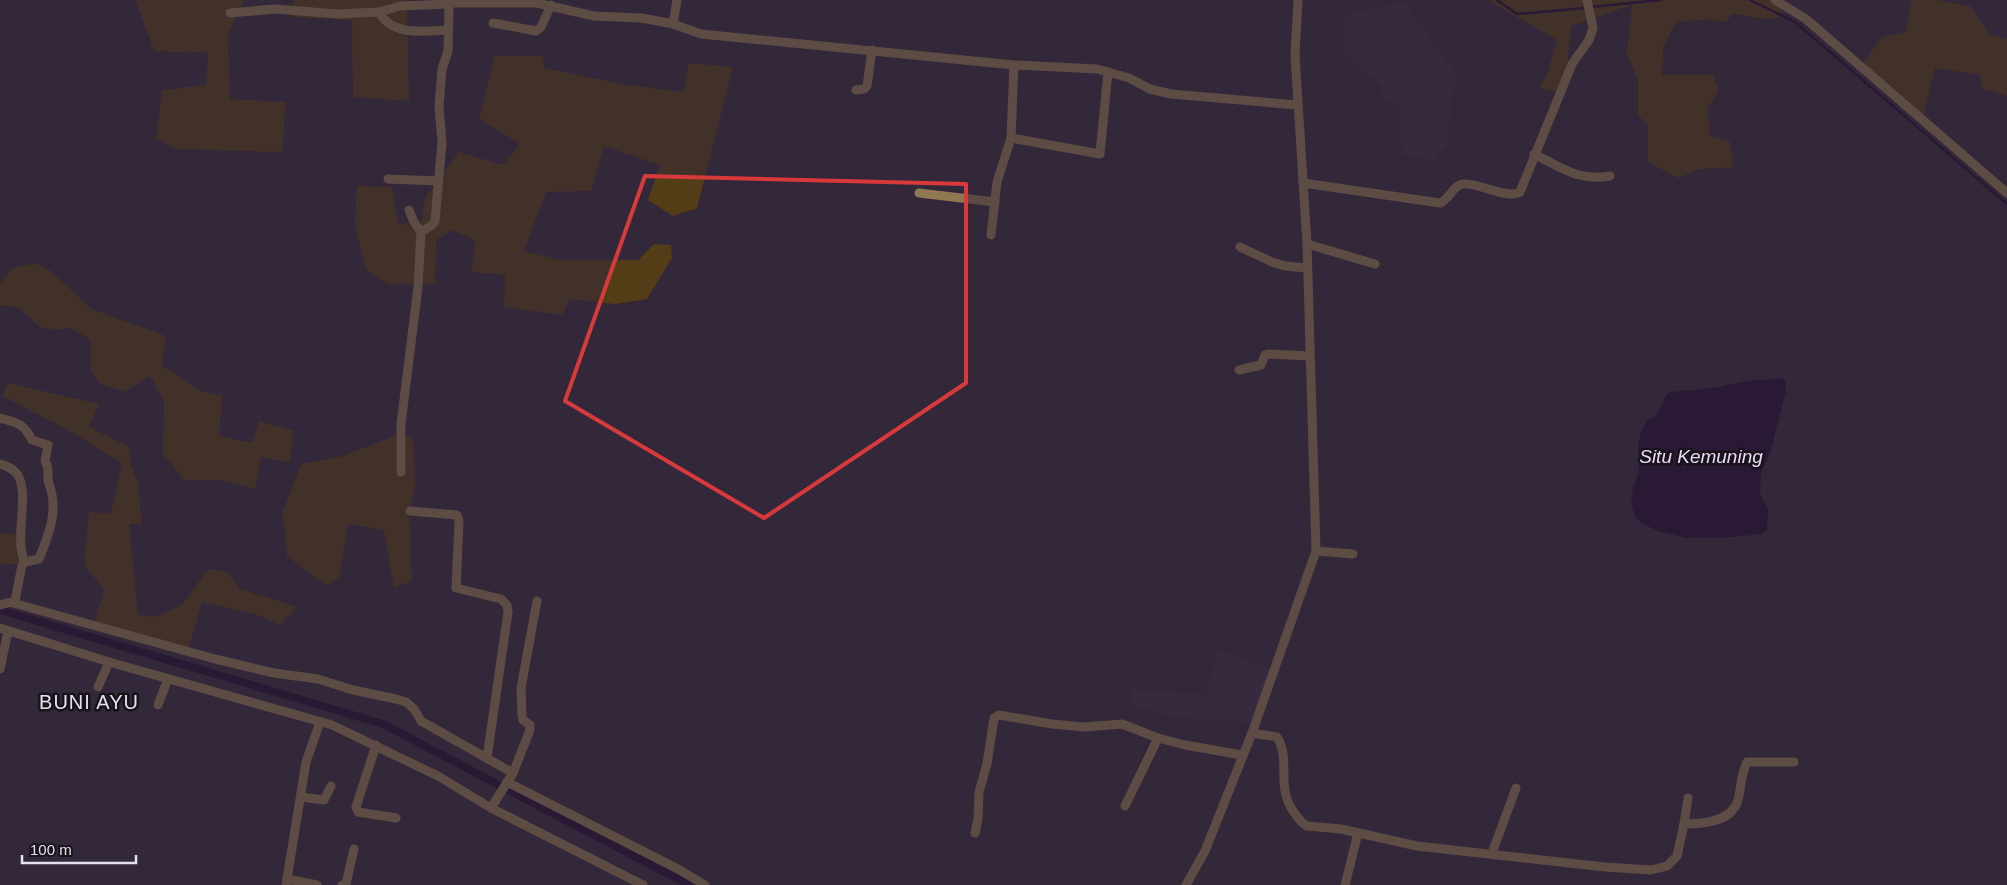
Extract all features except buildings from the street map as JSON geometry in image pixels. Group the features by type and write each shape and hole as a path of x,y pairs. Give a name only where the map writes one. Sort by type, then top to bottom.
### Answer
{"street":[{"path":"674,24 676,0"},
{"path":"1186,885 1205,851 1252,733 1316,551 1307,244 1295,55 1298,0"},
{"path":"1303,183 1435,203 1443,202 1457,185 1465,183 1517,194 1520,192 1572,64 1589,40 1593,28 1587,0"},
{"path":"1775,0 1806,19 2007,193"},
{"path":"230,13 275,9 338,14 379,12 400,6 449,4 455,2 537,3 594,16 642,18 674,24 701,34 1014,65 1097,69 1129,78 1150,89 1172,94 1297,106"},
{"path":"421,232 435,221 442,142 439,106 442,69 448,51 449,4"},
{"path":"493,23 536,31 541,27 552,5"},
{"path":"379,12 389,25 400,29 422,32 449,30"},
{"path":"856,90 864,89 867,86 872,50"},
{"path":"991,235 997,182 1011,138 1014,65"},
{"path":"1011,138 1100,154 1108,72"},
{"path":"1534,154 1577,176 1597,179 1610,176"},
{"path":"388,179 438,182"},
{"path":"919,193 995,202"},
{"path":"401,472 401,424 418,288 421,232 409,210"},
{"path":"1307,244 1375,264"},
{"path":"1240,247 1272,262 1285,266 1307,268"},
{"path":"1239,370 1261,364 1265,355 1268,354 1309,356"},
{"path":"0,418 25,428 30,433 32,440 48,445 45,461 49,467 49,483 52,488 52,523 46,544 39,559 25,562 22,565 18,590 13,603"},
{"path":"0,464 14,471 21,481 22,550 25,562"},
{"path":"410,511 457,515 459,521 456,588 501,599 507,605 508,612 487,758"},
{"path":"1316,551 1353,554"},
{"path":"493,804 513,773 530,730 530,725 522,720 520,688 537,601"},
{"path":"0,605 13,603 215,659 274,673 318,678 353,690 406,702 414,708 420,721 513,773"},
{"path":"0,668 4,630 340,728 493,804 643,885"},
{"path":"98,687 109,662"},
{"path":"158,705 168,679"},
{"path":"975,833 978,819 979,792 987,764 994,718 996,716 1011,716 1052,724 1084,727 1122,724 1158,738 1185,745 1242,755"},
{"path":"317,885 286,882 306,762 320,722"},
{"path":"1252,733 1277,737 1279,740 1282,754 1285,798 1290,809 1302,824 1358,832 1417,846 1605,867 1651,870 1667,866 1677,856 1688,798"},
{"path":"1125,806 1158,738"},
{"path":"376,745 356,807 358,812 396,818"},
{"path":"1684,824 1712,822 1731,812 1737,802 1748,761 1794,762"},
{"path":"506,784 678,869 705,885"},
{"path":"301,796 324,800 331,786"},
{"path":"1492,853 1516,788"},
{"path":"1345,885 1358,832"},
{"path":"342,885 346,884 349,876 354,849"}],"highlighted area":[{"path":"645,176 966,184 966,383 764,518 565,401"}],"shaded area":[{"path":"132,0 245,0 228,35 230,99 285,102 283,152 176,149 156,139 162,90 206,85 208,53 154,51 136,1"},
{"path":"293,0 407,0 409,101 353,97 352,20 292,17"},
{"path":"1488,0 1784,0 1780,17 1764,19 1732,13 1727,22 1706,19 1676,22 1663,48 1662,75 1713,75 1719,91 1707,108 1710,136 1730,142 1733,167 1699,169 1678,178 1648,162 1648,125 1638,115 1638,80 1627,53 1632,5 1571,26 1564,94 1539,87 1546,77 1557,40"},
{"path":"1911,0 1936,0 1970,6 1989,34 2007,39 2007,96 1981,88 1980,75 1935,68 1923,117 1863,63 1882,37 1906,32"},
{"path":"1403,2 1457,75 1450,104 1449,142 1431,161 1402,154 1399,106 1380,99 1384,87 1343,53 1346,15"},
{"path":"495,56 543,56 544,68 621,84 683,92 689,63 733,67 697,208 673,216 648,200 660,165 604,146 591,191 546,192 524,251 560,260 638,260 654,244 671,245 672,258 647,299 615,304 570,299 562,315 504,307 505,275 472,272 475,240 452,230 436,240 435,284 388,284 366,269 355,226 357,186 392,187 398,223 421,227 425,198 459,152 503,165 520,144 479,119"},
{"path":"36,263 51,271 91,309 166,336 162,365 198,390 222,396 219,436 252,443 259,421 293,431 290,462 261,457 255,489 221,480 184,480 163,454 164,401 150,376 124,392 100,384 91,370 91,340 71,328 59,330 40,327 19,308 0,305 0,284 12,268"},
{"path":"8,383 99,404 89,427 129,447 131,466 139,486 141,524 129,524 138,615 156,617 183,604 208,569 228,572 239,589 298,607 280,625 255,614 202,602 187,654 94,623 104,590 84,564 89,512 111,514 122,463 65,428 2,396"},
{"path":"397,435 413,437 415,486 409,511 412,581 394,587 384,530 348,524 339,578 326,585 287,556 283,512 301,464 340,457"},
{"path":"0,533 17,535 19,565 0,563"},
{"path":"1217,649 1277,672 1259,723 1175,717 1130,705 1132,689 1207,695"}],"water":[{"name":"Situ Kemuning","path":"1782,378 1785,380 1786,391 1771,450 1761,473 1760,493 1768,510 1767,530 1761,534 1723,538 1687,538 1658,531 1641,523 1635,517 1631,503 1633,488 1639,473 1638,445 1641,431 1647,421 1657,414 1667,394 1713,388 1745,381"}],"waterway":[{"path":"1497,0 1517,14 1585,8"},
{"path":"1591,7 1661,0"},
{"path":"1750,0 1795,22 2007,204"},
{"path":"0,610 383,724 689,885"}],"district":[{"name":"BUNI AYU","path":"89,702"}]}
